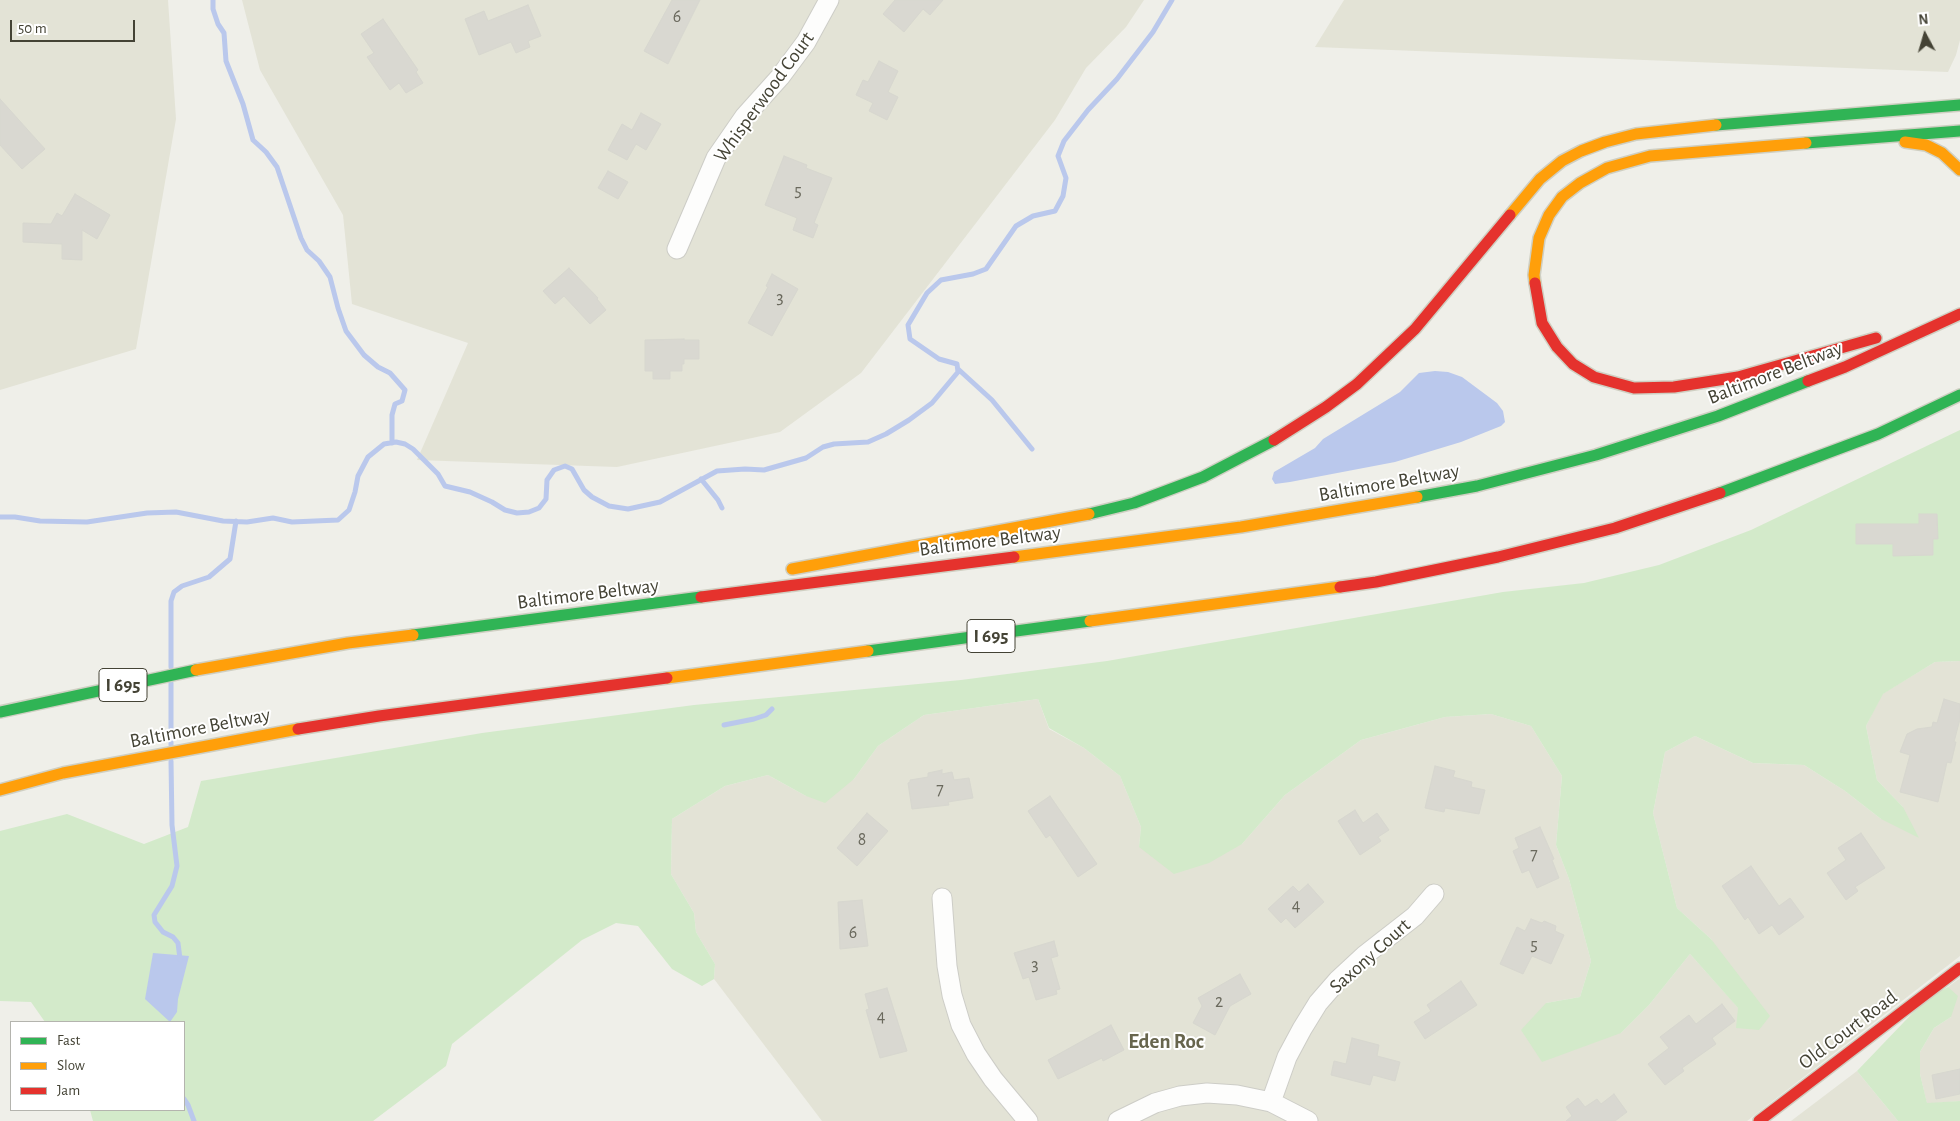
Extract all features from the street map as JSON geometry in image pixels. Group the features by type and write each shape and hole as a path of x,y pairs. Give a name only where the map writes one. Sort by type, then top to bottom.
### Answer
{"main road":[{"path":"776,572 1089,514 1134,503 1203,477 1233,462 1286,433 1357,384 1415,330 1540,179 1562,161 1581,150 1605,142 1653,132 1960,105"},
{"path":"1960,131 1650,156 1607,168 1580,183 1562,197 1550,215 1539,238 1534,275 1542,323 1557,347 1573,364 1594,377 1634,388 1674,387 1738,377 1960,314"},
{"path":"1884,138 1926,145 1942,153 1960,170"},
{"name":"Baltimore Beltway","path":"0,712 133,682 348,643 1241,527 1477,486 1596,455 1718,416 1845,367 1960,314"},
{"name":"Baltimore Beltway","path":"0,790 63,773 266,734 378,716 1376,582 1498,557 1616,528 1751,483 1878,434 1960,395"},
{"path":"484,625 698,586"},
{"name":"Old Court Road","path":"1759,1121 1960,968"}],"street":[{"name":"Whisperwood Court","path":"677,249 716,158 745,116 780,77 806,42 828,0"},
{"name":"Saxony Court","path":"1271,1102 1288,1057 1302,1028 1318,1003 1338,980 1365,955 1415,916 1434,894"},
{"path":"942,898 947,966 952,995 962,1025 976,1054 993,1079 1028,1121"},
{"path":"1118,1121 1155,1102 1180,1096 1207,1093 1237,1095 1271,1102 1308,1121"}],"shaded area":[{"path":"0,0 168,0 176,119 136,349 0,390"},
{"path":"242,0 1144,0 1126,27 1086,68 1055,120 861,373 780,432 617,467 417,460 468,343 352,304 343,215 260,70"},
{"path":"1344,0 1960,0 1960,40 1956,55 1948,72 1315,47"},
{"path":"1960,661 1960,956 1747,1121 822,1121 714,979 715,964 696,932 694,913 671,874 672,819 725,786 768,775 806,796 854,779 878,746 924,715 1038,699 1049,729 1084,748 1120,776 1141,827 1139,847 1242,844 1285,795 1361,740 1445,717 1491,714 1531,726 1562,776 1556,845 1569,879 1591,961 1580,997 1546,1003 1621,1033 1649,1005 1690,954 1758,1030 1711,939 1677,908 1653,813 1665,752 1695,736 1753,763 1804,765 1845,791 1881,819 1903,807 1877,780 1866,726 1882,694 1935,662"},
{"path":"1960,978 1960,1101 1927,1104 1920,1074 1920,1052 1934,1028 1951,1017 1948,987"},
{"path":"1857,1071 1898,1121 1791,1121"}],"green space":[{"path":"1960,430 1960,661 1935,662 1883,694 1866,726 1877,780 1903,807 1919,838 1881,819 1845,791 1804,765 1753,763 1695,736 1665,752 1653,813 1677,908 1711,939 1770,1016 1759,1030 1736,1028 1738,1008 1690,954 1649,1005 1621,1033 1542,1062 1521,1030 1546,1003 1580,997 1591,961 1569,879 1556,845 1562,776 1531,726 1491,714 1445,717 1361,740 1285,795 1242,844 1209,863 1174,874 1139,847 1141,827 1120,776 1084,748 1049,728 1038,699 924,715 878,746 854,779 825,803 806,796 768,775 725,786 672,819 671,874 694,913 696,932 715,964 714,979 702,986 672,969 638,926 616,923 582,940 452,1044 446,1066 373,1121 93,1121 90,1111 185,1111 185,1021 44,1021 31,1002 0,1001 0,831 67,814 144,844 188,827 201,781 482,733 694,705 961,680 1107,661 1503,592 1584,583 1659,565 1751,530"},
{"path":"1948,987 1958,996 1951,1017 1934,1028 1920,1052 1920,1074 1927,1103 1960,1101 1960,1121 1898,1121 1857,1071 1926,999"}],"water":[{"path":"1448,372 1462,377 1497,403 1503,411 1505,422 1501,426 1461,442 1395,462 1275,484 1272,479 1274,472 1315,448 1323,439 1400,392 1419,373"},
{"path":"153,953 189,956 178,999 177,1012 171,1021 145,999"}],"building":[{"path":"672,0 700,0 668,64 644,51"},
{"path":"895,0 943,0 930,15 923,9 904,32 883,14"},
{"path":"528,5 541,36 528,41 530,47 516,53 511,42 479,55 465,19 484,11 488,21"},
{"path":"383,19 418,70 416,72 423,83 406,93 399,83 390,90 367,57 374,53 361,34"},
{"path":"879,61 898,71 888,92 898,97 887,120 869,111 873,103 856,95 863,80 868,82"},
{"path":"0,99 45,149 22,169 0,145"},
{"path":"641,113 661,124 646,150 636,144 627,160 608,150 622,124 632,130"},
{"path":"784,156 807,165 806,168 832,178 814,223 818,225 813,238 793,230 797,218 765,205"},
{"path":"608,171 628,182 618,199 598,188"},
{"path":"75,194 110,215 97,239 82,230 82,260 62,259 62,244 23,242 23,223 51,224 57,213 62,216"},
{"path":"569,268 598,298 606,310 590,324 564,296 555,304 543,291"},
{"path":"772,274 798,289 772,336 748,323 768,287 766,286"},
{"path":"645,340 699,340 699,359 684,359 682,371 670,371 670,379 653,379 653,371 645,371"},
{"path":"1919,514 1937,514 1938,539 1933,539 1933,555 1893,556 1893,544 1856,544 1856,524 1919,524"},
{"path":"1944,699 1960,704 1960,719 1951,763 1947,762 1938,802 1900,792 1910,755 1900,752 1907,734 1917,729 1932,727 1933,722 1937,723"},
{"path":"1435,766 1455,771 1453,777 1472,782 1471,787 1485,790 1479,814 1445,808 1444,812 1425,808"},
{"path":"942,770 942,774 952,772 954,780 969,778 973,798 948,802 949,805 912,809 908,783 910,780 928,777 928,773"},
{"path":"1050,796 1097,864 1078,877 1050,835 1046,838 1028,811"},
{"path":"1355,810 1363,823 1377,813 1389,830 1378,837 1381,841 1360,855 1338,821"},
{"path":"867,813 888,831 857,866 837,848"},
{"path":"1540,827 1554,859 1552,860 1559,878 1537,888 1529,870 1522,873 1513,851 1519,848 1515,838"},
{"path":"1861,833 1885,868 1855,887 1858,891 1846,900 1827,873 1846,860 1838,848"},
{"path":"1751,866 1779,906 1790,898 1804,917 1779,935 1772,925 1759,934 1748,917 1745,920 1722,886"},
{"path":"1308,884 1324,902 1295,928 1286,918 1281,923 1268,909 1293,886 1299,892"},
{"path":"862,900 868,946 840,949 838,902"},
{"path":"1531,919 1542,923 1544,921 1556,926 1555,931 1564,935 1551,964 1532,956 1523,974 1500,964 1517,927 1525,931"},
{"path":"1054,941 1058,956 1051,958 1060,989 1056,990 1057,994 1036,1000 1029,977 1023,979 1014,953"},
{"path":"1240,974 1251,994 1230,1006 1215,1035 1193,1023 1202,1006 1198,998"},
{"path":"1461,981 1477,1005 1425,1039 1414,1022 1431,1011 1427,1005"},
{"path":"887,988 907,1051 880,1058 866,1010 869,1009 865,994"},
{"path":"1722,1004 1735,1021 1712,1038 1716,1044 1682,1068 1684,1071 1665,1085 1648,1064 1669,1048 1660,1037 1689,1015 1696,1024"},
{"path":"1111,1025 1124,1050 1103,1061 1102,1058 1058,1079 1048,1060"},
{"path":"1352,1038 1379,1045 1377,1056 1400,1062 1395,1081 1373,1075 1370,1085 1331,1075 1334,1061 1346,1064"},
{"path":"1960,1069 1960,1094 1936,1099 1932,1075"},
{"path":"1614,1094 1627,1112 1615,1121 1566,1121 1572,1116 1566,1107 1578,1098 1585,1107 1597,1099 1601,1104"}],"waterway":[{"path":"213,0 213,9 218,24 224,33 226,61 243,104 253,140 266,152 277,167 301,238 307,250 319,261 330,277 346,331 364,355 378,367 390,373 405,390 402,401 395,404 392,415 392,443"},
{"path":"0,517 40,521 87,522 147,513 176,512 223,521 247,522 273,518 292,522 338,520 349,510 358,476 368,457 384,444 396,442 405,444 413,449 438,474 445,486 470,492 505,510 517,513 529,512 539,508 546,499 547,480 554,470 565,466 572,469 584,490 592,497 609,506 628,509 660,502 717,471 764,470 806,458 823,447 834,444 868,442 909,420 932,403 958,372 957,364 939,359 910,339 908,325 927,293 941,280 973,274 986,269 1016,226 1033,216 1055,211 1063,196 1066,178 1058,156 1064,141 1088,110 1117,79 1153,32 1172,0"},
{"path":"958,369 992,400 1032,449"},
{"path":"701,479 722,508"},
{"path":"171,667 171,601 174,592 182,586 209,577 230,559 236,521"},
{"path":"171,683 171,745"},
{"path":"724,725 754,719 766,715 772,709"},
{"path":"171,761 172,825 177,866 172,886 154,915 155,922 163,932 173,937 178,943 180,959"},
{"path":"185,1100 194,1121"}],"traffic: fast":[{"path":"1716,125 1960,105"},
{"path":"1806,143 1960,131"},
{"path":"1417,497 1477,486 1596,455 1718,416 1808,381"},
{"path":"1720,493 1878,434 1960,395"},
{"path":"1089,514 1134,503 1203,477 1274,440"},
{"path":"413,635 701,597"},
{"path":"868,651 1090,621"},
{"path":"0,712 196,670"}],"traffic: slow":[{"path":"1510,215 1540,179 1562,161 1581,151 1605,142 1636,134 1716,125"},
{"path":"1905,142 1926,145 1942,153 1960,170"},
{"path":"1535,283 1534,275 1539,238 1549,215 1562,197 1580,183 1607,168 1650,156 1806,143"},
{"path":"1014,557 1241,527 1417,497"},
{"path":"792,569 1089,514"},
{"path":"1090,621 1340,587"},
{"path":"196,670 348,643 413,635"},
{"path":"667,678 868,651"},
{"path":"0,790 63,773 298,729"}],"traffic: jam":[{"path":"1274,440 1326,407 1357,384 1415,329 1510,215"},
{"path":"1535,283 1542,323 1557,347 1573,364 1594,377 1634,388 1674,387 1738,377 1876,338"},
{"path":"1808,381 1845,367 1960,314"},
{"path":"1340,587 1376,582 1498,557 1615,528 1720,493"},
{"path":"701,597 1014,557"},
{"path":"298,729 379,716 667,678"},
{"path":"1759,1121 1960,968"}],"district":[{"name":"Eden Roc","path":"1166,1042"}]}
